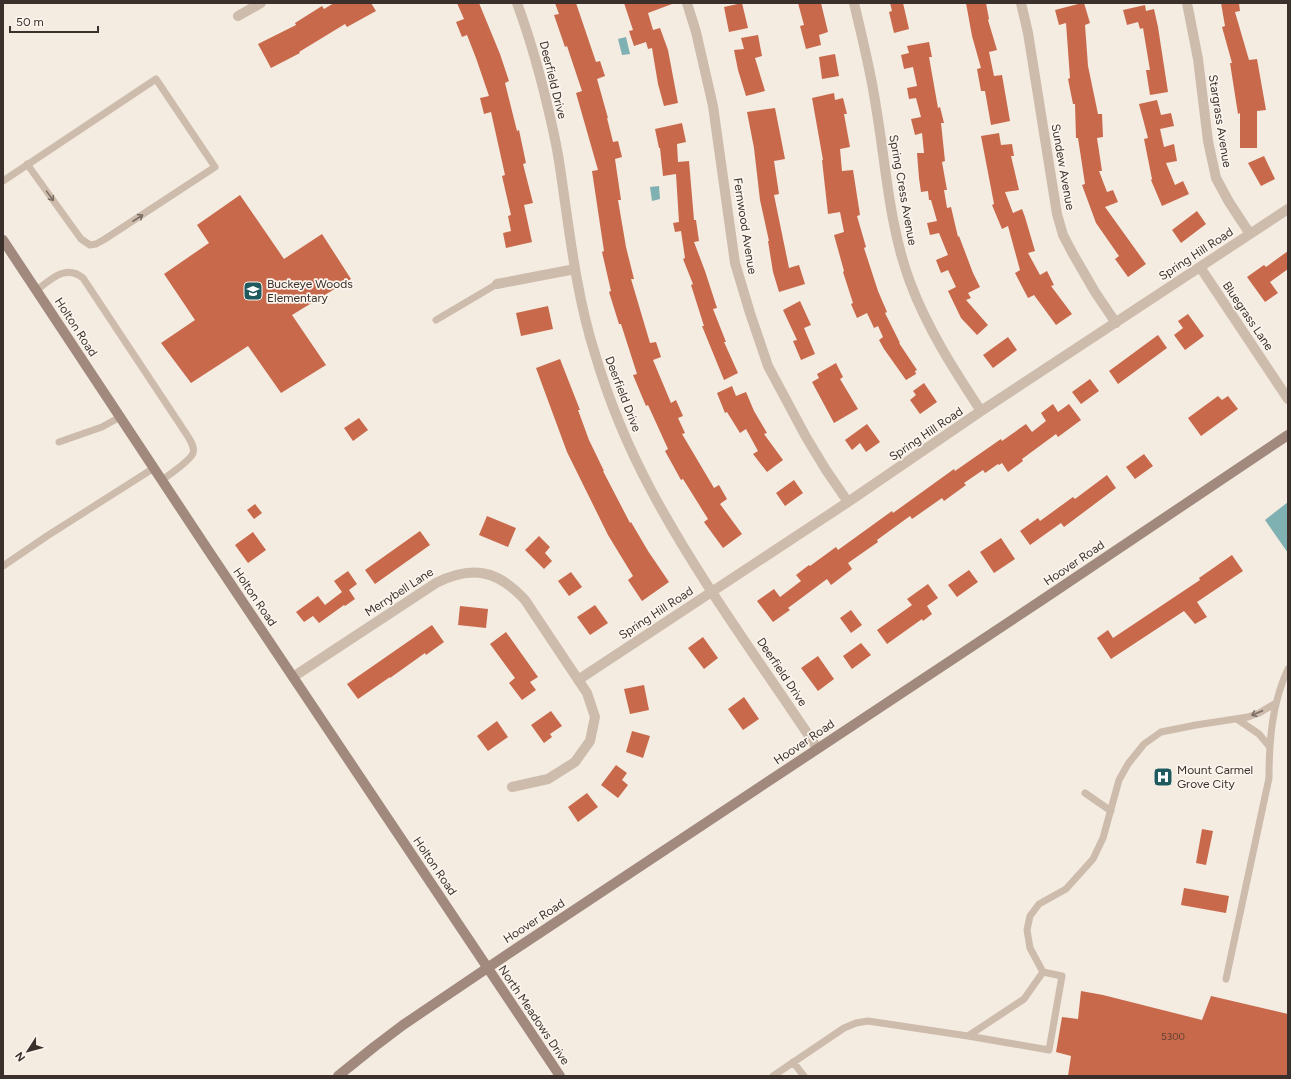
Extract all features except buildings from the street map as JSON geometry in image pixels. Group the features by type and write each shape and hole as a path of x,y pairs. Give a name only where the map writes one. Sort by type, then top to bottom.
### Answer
{"main road":[{"name":"Holton Road","path":"3,240 488,968"},
{"name":"Hoover Road","path":"338,1076 402,1025 1288,435"},
{"name":"North Meadows Drive","path":"488,968 560,1076"}],"street":[{"path":"238,16 261,3"},
{"name":"Deerfield Drive","path":"517,3 526,26 559,159 582,307 595,355 620,424 650,488 675,534 712,592 817,748"},
{"name":"Fernwood Avenue","path":"687,3 696,32 713,106 736,263 750,313 768,366 806,437 848,502"},
{"name":"Spring Cress Avenue","path":"854,3 876,106 891,211 899,247 909,281 933,333 981,411"},
{"name":"Sundew Avenue","path":"1021,3 1028,33 1057,214 1063,236 1095,292 1116,323"},
{"name":"Stargrass Avenue","path":"1187,3 1198,59 1208,142 1216,178 1229,202 1250,234"},
{"name":"Spring Hill Road","path":"578,680 848,502 981,411 1288,209"},
{"name":"Bluegrass Lane","path":"1200,267 1288,399"},
{"path":"497,284 575,269"},
{"name":"Merrybell Lane","path":"293,677 436,583 451,575 467,572 483,573 500,579 514,588 525,600 587,693 595,717 590,741 575,762 548,779 512,787"}],"lane":[{"path":"3,180 156,79 215,167 105,239 96,244 90,245 81,239 28,164"},
{"path":"37,290 58,274 72,272 83,278 187,435 193,446 194,452 178,468 162,480"},
{"path":"436,320 497,284"},
{"path":"59,442 102,427 120,417"},
{"path":"3,566 47,536 154,468"},
{"path":"1226,979 1269,778 1269,746 1276,703 1283,679 1288,669"},
{"path":"773,1076 844,1028 856,1023 868,1021 1049,1050 1062,976 1043,972 1030,948 1027,930 1030,916 1039,904 1066,889 1093,859 1103,838 1119,780 1128,764 1144,744 1161,732 1237,719 1259,713 1276,703"},
{"path":"1237,719 1259,734 1269,746"},
{"path":"1085,793 1110,811"},
{"path":"968,1036 1024,999 1043,972"},
{"path":"794,1062 804,1076"}],"water":[{"path":"626,37 630,54 622,55 618,39"},
{"path":"659,186 660,199 652,201 650,187"},
{"path":"1288,502 1288,553 1265,520"}],"place":[{"name":"Buckeye Woods Elementary","path":"253,291"},
{"name":"Mount Carmel Grove City","path":"1163,777"}]}
